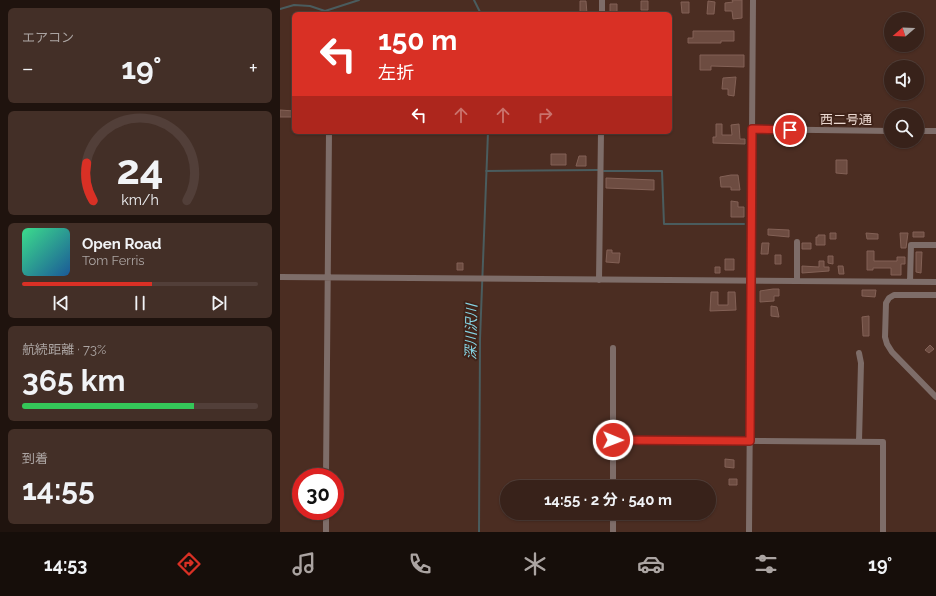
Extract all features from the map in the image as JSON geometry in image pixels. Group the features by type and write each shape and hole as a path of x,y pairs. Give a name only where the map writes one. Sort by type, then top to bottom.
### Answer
{"street":[{"path":"602,0 602,12"},
{"path":"749,532 753,0"},
{"name":"西二号通","path":"752,129 884,130"},
{"path":"924,131 936,131"},
{"path":"326,468 329,134"},
{"path":"599,280 601,134"},
{"path":"797,242 797,281"},
{"path":"910,282 911,245 936,246"},
{"path":"280,278 328,277 936,282"},
{"path":"936,295 894,295 888,298 886,303 885,337 892,352 936,397"},
{"path":"613,348 613,480"},
{"path":"859,353 861,363 859,441"},
{"path":"613,440 883,442 883,532"},
{"path":"326,520 326,532"},
{"path":"613,520 613,532"}],"building":[{"path":"732,0 742,0 742,18 733,19 732,11 725,11 725,3 733,2"},
{"path":"580,1 586,1 587,12 580,12"},
{"path":"641,1 648,1 648,10 641,10"},
{"path":"708,1 715,2 714,14 707,14"},
{"path":"681,2 689,2 689,13 682,13"},
{"path":"610,4 617,4 617,12 610,12"},
{"path":"693,31 734,31 734,41 721,41 721,43 688,43 688,38 693,38"},
{"path":"700,55 744,55 744,67 711,66 711,70 700,70"},
{"path":"736,77 734,96 728,95 728,89 722,89 723,78"},
{"path":"280,110 292,111 292,117 280,117"},
{"path":"716,124 722,124 722,135 732,135 731,125 739,124 740,139 745,139 745,144 713,143 713,137 716,137"},
{"path":"551,154 566,154 566,165 551,165"},
{"path":"579,156 586,156 586,166 576,166"},
{"path":"836,160 847,160 847,174 836,173"},
{"path":"738,175 740,190 731,190 731,187 721,187 720,177"},
{"path":"606,178 654,180 654,190 606,188"},
{"path":"731,201 738,202 738,207 744,207 744,217 731,217"},
{"path":"768,229 789,230 789,237 768,235"},
{"path":"913,232 924,232 924,237 913,237"},
{"path":"830,233 836,233 836,239 830,239"},
{"path":"866,233 878,234 878,239 867,239"},
{"path":"900,233 908,233 906,248 901,248"},
{"path":"818,235 825,235 825,245 816,245 816,237 818,237"},
{"path":"762,243 769,243 768,254 761,254"},
{"path":"802,243 811,243 811,249 802,249"},
{"path":"607,250 612,250 612,253 620,253 619,263 606,262"},
{"path":"867,251 874,251 874,261 897,261 897,257 905,257 905,264 901,264 901,275 891,275 891,268 873,268 873,270 867,270"},
{"path":"916,252 922,252 921,273 916,272"},
{"path":"775,255 781,255 781,264 775,264"},
{"path":"828,256 833,256 833,264 828,263"},
{"path":"725,259 734,259 734,270 725,270"},
{"path":"819,261 824,261 824,267 829,267 829,271 802,273 802,266 819,267"},
{"path":"457,263 463,263 463,270 457,270"},
{"path":"838,266 843,266 844,274 839,274"},
{"path":"715,267 720,267 720,273 715,273"},
{"path":"779,289 779,296 774,296 774,301 760,302 760,291"},
{"path":"862,290 876,290 875,297 862,296"},
{"path":"711,292 718,292 718,305 728,305 728,292 735,292 736,310 710,311"},
{"path":"771,306 777,307 779,317 771,316"},
{"path":"869,316 869,336 863,336 862,317"},
{"path":"930,345 934,349 929,353 925,350"},
{"path":"725,459 734,460 734,468 725,467"},
{"path":"729,479 737,479 737,485 729,485"}],"waterway":[{"path":"280,9 294,5 310,6 325,11 359,0"},
{"name":"深川沢川","path":"474,0 480,12"},
{"name":"深川沢川","path":"479,532 480,339 488,134"},
{"path":"486,171 598,170"},
{"path":"604,171 662,171 664,224 744,224"}],"route":[{"path":"613,440 750,441 752,129 790,130"}]}
